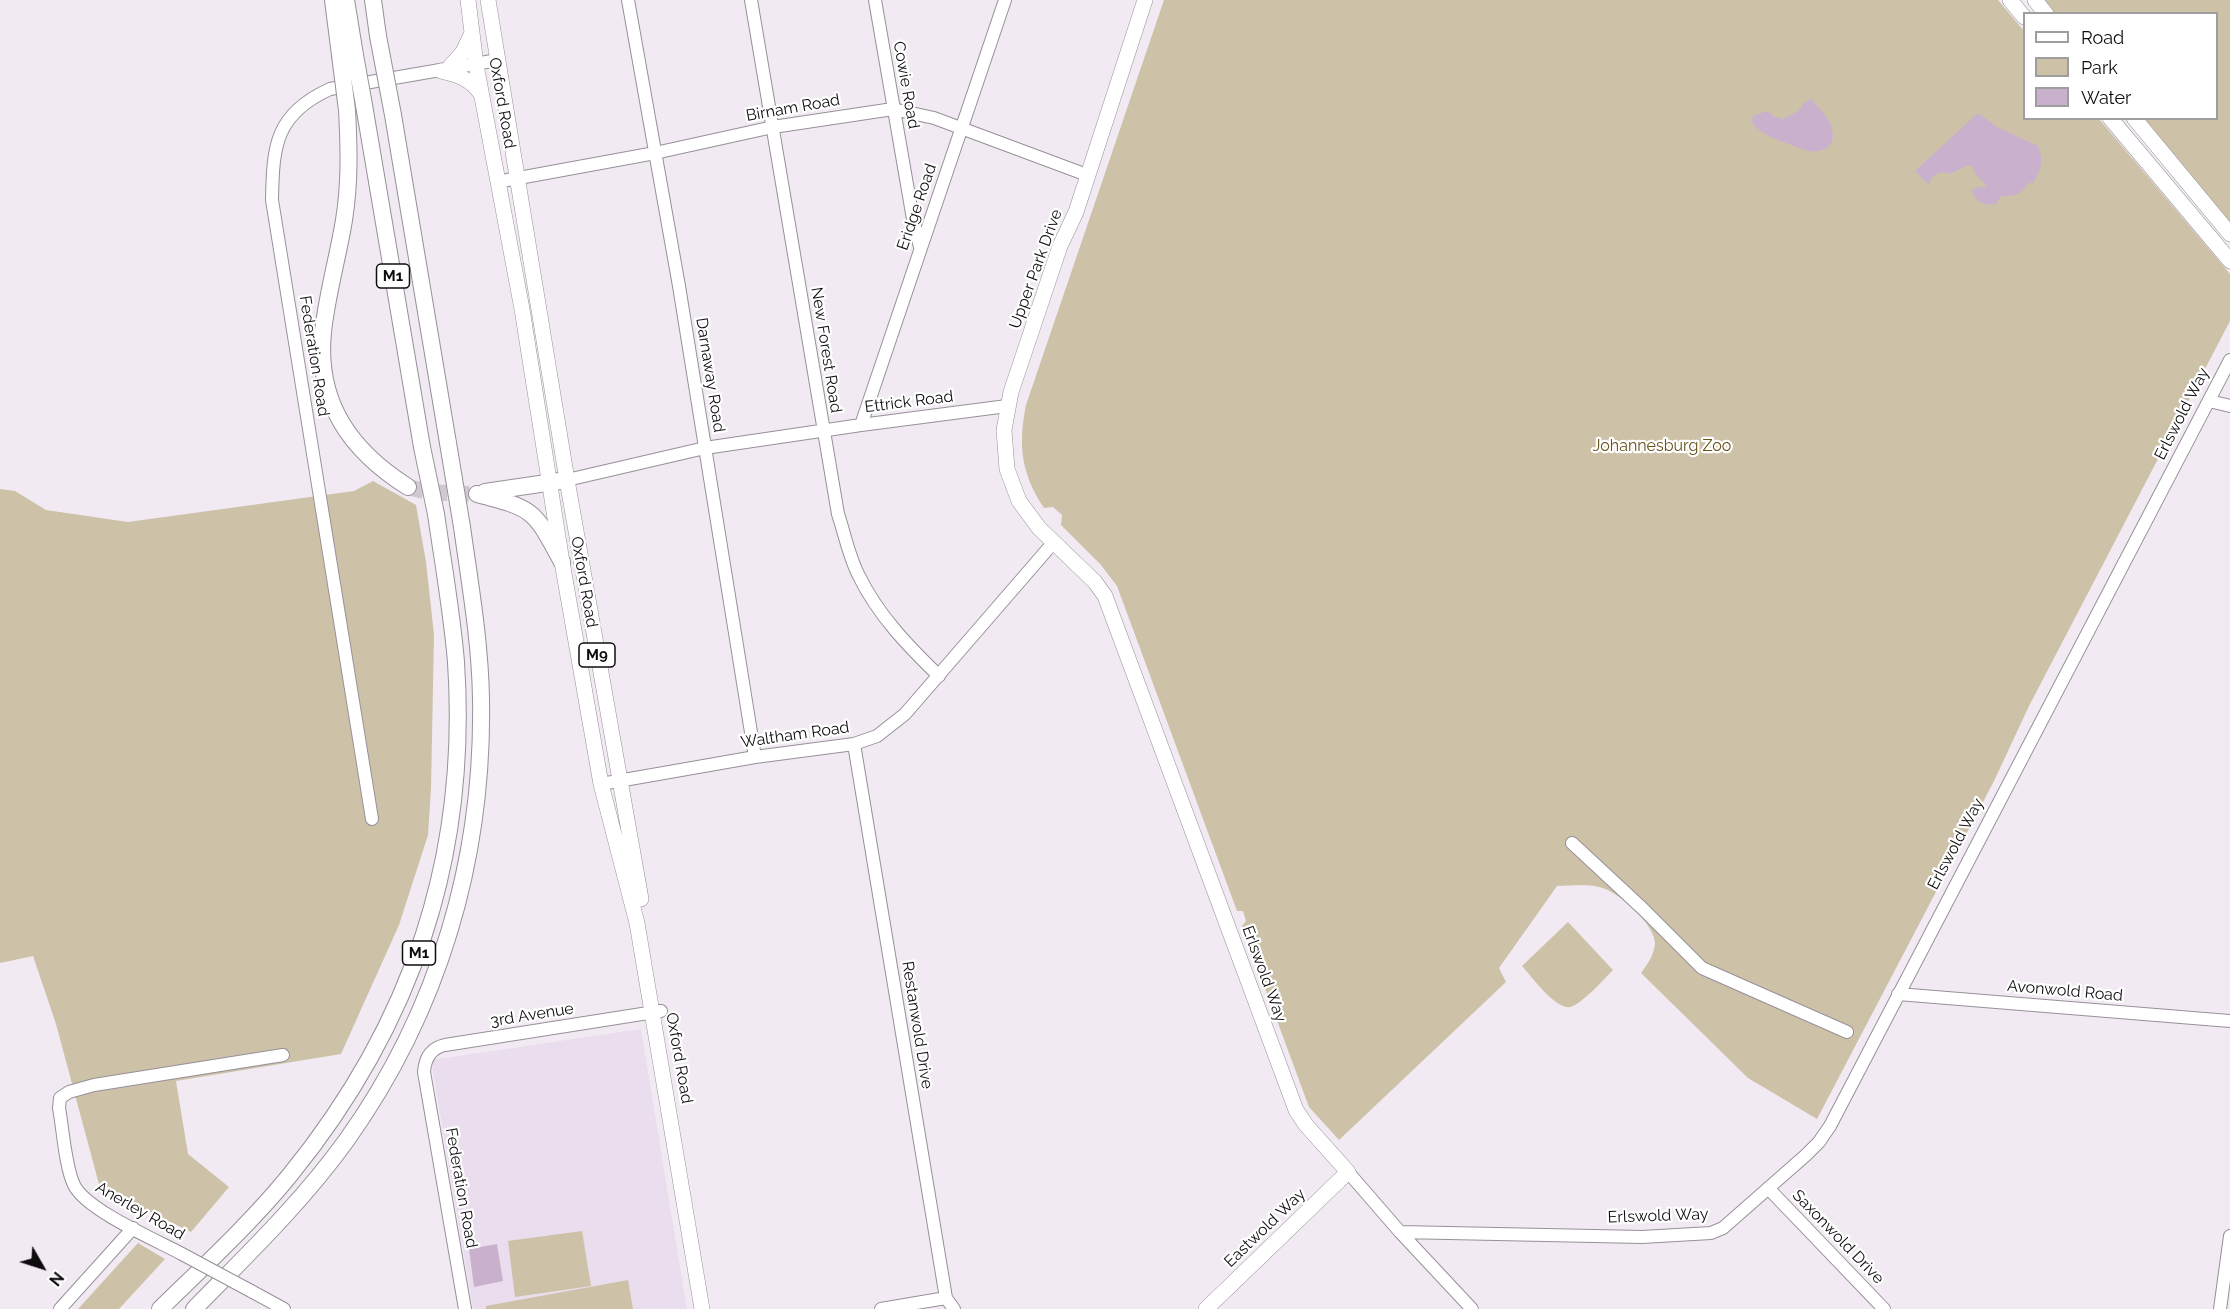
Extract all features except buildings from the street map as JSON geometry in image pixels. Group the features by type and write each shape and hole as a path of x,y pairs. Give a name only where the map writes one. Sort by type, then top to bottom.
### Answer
{"highway":[{"path":"333,0 347,55 350,150 344,219 323,333 323,369 328,392 348,434 384,472 408,487"},
{"name":"M1","path":"160,1309 265,1203 323,1132 354,1088 380,1043 414,966 439,882 451,820 457,754 456,662 436,514 422,447 364,105 347,55 346,0"},
{"name":"M1","path":"194,1309 264,1238 305,1192 345,1142 383,1084 405,1044 440,963 460,896 477,799 480,748 479,674 462,527 373,0"},
{"path":"559,481 473,494 516,504 532,514 547,532 562,562"}],"main road":[{"name":"Oxford Road","path":"468,0 476,65 497,182 620,781 702,1309"},
{"name":"Oxford Road","path":"488,0 517,177 559,481 562,562 601,784 633,900 657,1011 710,1309"},
{"name":"Upper Park Drive","path":"1053,543 1019,501 1010,479 1005,452 1007,406 1060,246 1076,212 1145,0"},
{"path":"2010,0 2023,15"},
{"path":"473,31 463,52 444,70 471,82 481,94"},
{"path":"2112,120 2230,261"},
{"path":"2136,120 2230,234"},
{"name":"Erlswold Way","path":"1053,543 1095,582 1105,596 1296,1110 1302,1121 1348,1172"},
{"name":"Eastwold Way","path":"1206,1309 1348,1172"}],"street":[{"name":"Darnaway Road","path":"628,0 679,286 755,757"},
{"name":"New Forest Road","path":"751,0 838,514 858,574 869,595 900,636 939,676"},
{"name":"Cowie Road","path":"875,0 893,109 920,247"},
{"name":"Eridge Road","path":"861,424 1005,0"},
{"name":"Federation Road","path":"372,819 272,200 274,150 280,132 291,116 309,99 320,93 330,89 498,60"},
{"name":"Birnam Road","path":"497,182 655,153 773,127 893,109 934,118 1087,175"},
{"name":"Erlswold Way","path":"1348,1172 1400,1232 1642,1237 1703,1235 1723,1228 1806,1155 1825,1135 2230,360"},
{"path":"2209,401 2230,406"},
{"name":"Ettrick Road","path":"559,481 705,448 861,424 1007,406"},
{"name":"Waltham Road","path":"601,784 755,757 854,744 877,736 896,723 939,676 1053,543"},
{"name":"Restanwold Drive","path":"854,744 946,1298 954,1309"},
{"path":"1572,843 1702,968 1847,1032"},
{"name":"Avonwold Road","path":"1898,994 2230,1021"},
{"name":"3rd Avenue","path":"424,1072 428,1056 437,1047 657,1011"},
{"name":"Anerley Road","path":"283,1055 94,1085 69,1092 60,1098 59,1102 72,1182 86,1201 284,1309"},
{"name":"Federation Road","path":"424,1072 465,1309"},
{"name":"Saxonwold Drive","path":"1768,1188 1884,1309"},
{"path":"60,1309 134,1228"},
{"path":"1400,1232 1472,1309"},
{"path":"2220,1309 2230,1236"},
{"path":"70,1309 76,1294"},
{"path":"881,1309 946,1298"}],"shaded area":[{"path":"641,1029 687,1309 473,1309 431,1060"}],"green space":[{"name":"Johannesburg Zoo","path":"1164,0 1998,0 2023,30 2023,120 2100,120 2230,274 2230,321 2029,706 1994,781 1817,1119 1748,1078 1641,973 1650,960 1655,944 1654,936 1642,918 1625,901 1599,887 1557,886 1499,968 1506,982 1339,1140 1309,1107 1242,926 1246,921 1243,911 1237,911 1117,586 1101,565 1061,525 1062,515 1053,507 1044,508 1030,483 1022,446 1026,405"},
{"path":"2040,0 2230,0 2230,225 2141,120 2218,120 2218,12 2050,12"},
{"path":"373,481 416,505 426,562 434,635 428,835 399,925 341,1054 176,1081 188,1154 229,1187 191,1232 100,1188 56,1024 33,956 0,963 0,489 15,491 46,510 128,522 354,491"},
{"path":"1568,922 1613,970 1586,997 1575,1005 1564,1007 1551,998 1522,966"},
{"path":"582,1231 591,1286 515,1297 508,1241"},
{"path":"138,1243 165,1259 119,1309 78,1309"},
{"path":"628,1280 633,1309 486,1309 486,1306"}],"water":[{"path":"1811,99 1825,115 1832,128 1832,141 1823,150 1808,151 1783,142 1762,132 1752,123 1753,116 1767,111 1783,119 1798,111 1805,102"},
{"path":"1978,113 1997,127 2038,146 2041,156 2040,170 2033,183 2029,183 2017,194 2001,196 1996,204 1992,205 1978,200 1971,190 1987,187 1974,172 1973,166 1966,166 1950,174 1939,173 1930,180 1930,186 1915,171"},
{"path":"497,1244 503,1281 474,1287 469,1249"}],"tunnel":[{"path":"408,487 428,492 469,494"}]}
